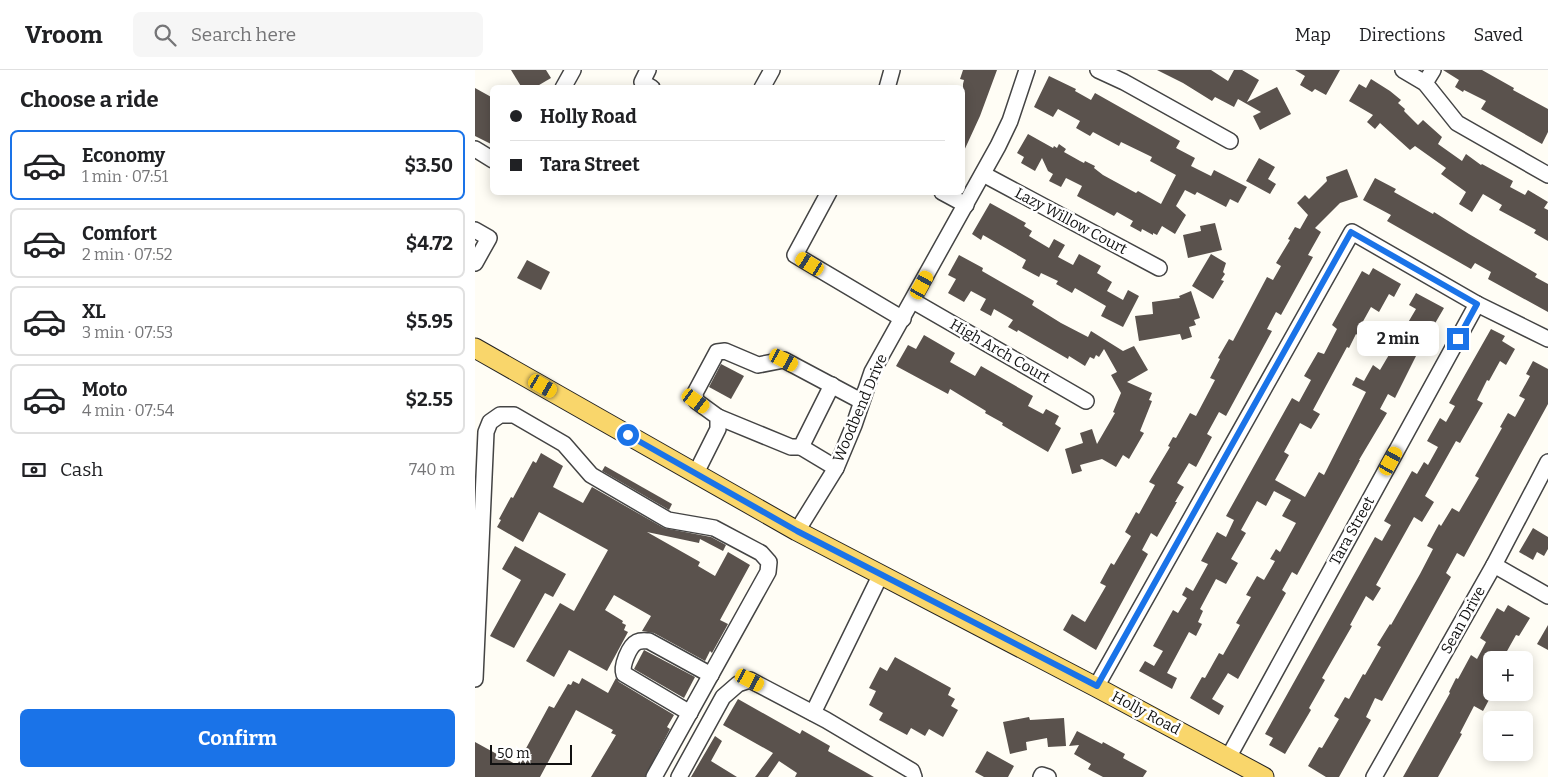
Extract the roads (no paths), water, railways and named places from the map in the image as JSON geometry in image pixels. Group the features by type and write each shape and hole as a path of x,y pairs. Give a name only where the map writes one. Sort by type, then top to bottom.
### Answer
{"main road":[{"name":"Holly Road","path":"475,348 797,531 1097,686 1264,777"}],"street":[{"path":"565,85 573,70"},
{"path":"647,85 642,82 648,70"},
{"path":"764,85 772,70"},
{"path":"888,85 892,70"},
{"name":"Woodbend Drive","path":"797,531 835,468 872,372 983,174 1009,121 1027,70"},
{"path":"1098,70 1124,82 1230,140"},
{"path":"1403,70 1425,84 1457,123 1548,174"},
{"path":"1425,84 1433,70"},
{"path":"475,149 490,158"},
{"name":"Lazy Willow Court","path":"983,174 1159,268"},
{"path":"827,195 795,255 903,319"},
{"path":"948,195 966,205"},
{"path":"475,230 489,238 475,263"},
{"path":"1097,686 1351,232 1477,304 1548,339"},
{"name":"High Arch Court","path":"913,301 1086,401"},
{"name":"Tara Street","path":"1228,758 1477,304"},
{"path":"835,468 801,447 791,447 718,416 696,401 695,393 717,352 725,351 758,365 784,360 861,401"},
{"path":"801,447 832,385"},
{"path":"475,679 486,432 490,422 500,414 514,416 564,444 591,475 668,520 714,528 761,553 769,562 768,572 655,777"},
{"path":"695,473 718,429 718,416"},
{"name":"Sean Drive","path":"1375,777 1548,462"},
{"path":"1493,565 1548,596"},
{"path":"813,713 881,574"},
{"path":"690,713 624,674 625,661 633,645 638,641 649,641 711,675"},
{"path":"679,777 723,697 738,684 750,680 813,713 912,771 914,777"}]}
